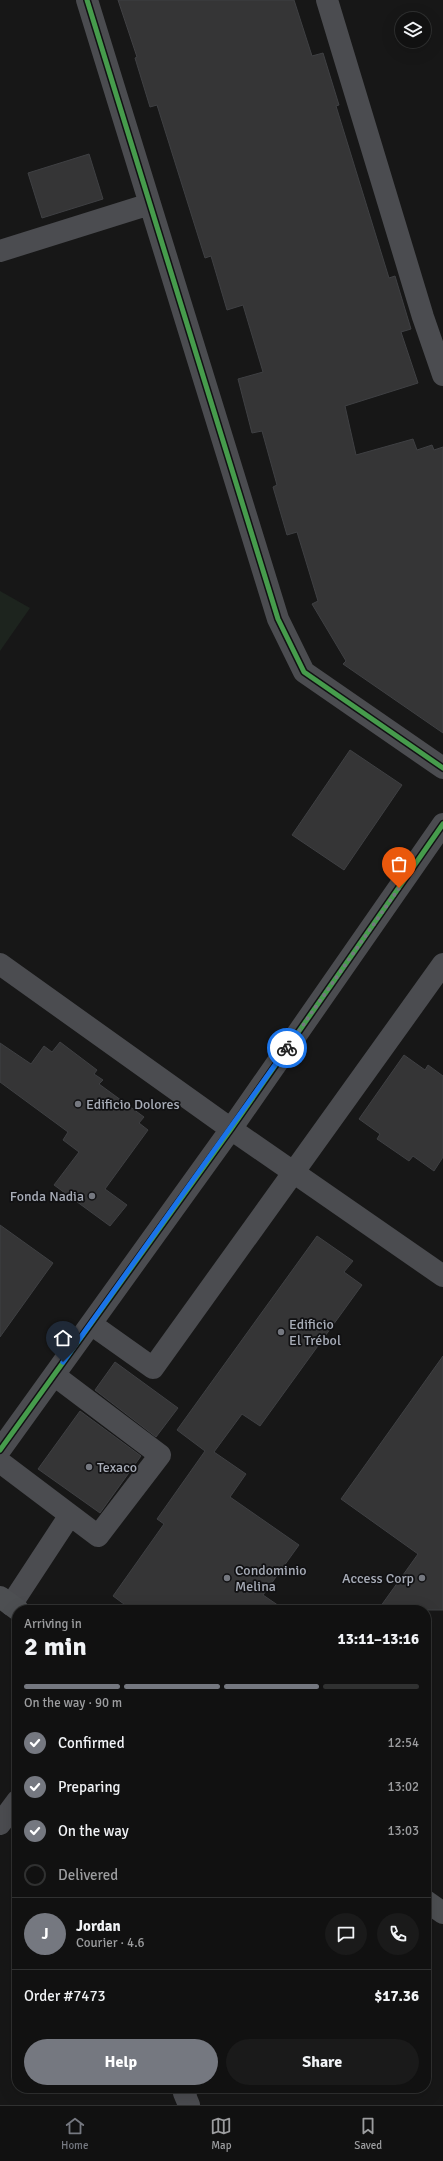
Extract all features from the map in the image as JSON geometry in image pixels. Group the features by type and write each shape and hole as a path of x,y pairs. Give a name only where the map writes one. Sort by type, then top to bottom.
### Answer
{"main road":[{"path":"431,1905 443,1913"}],"street":[{"path":"87,0 278,620 304,672 443,768"},
{"path":"327,0 423,317 443,375"},
{"path":"0,251 150,204"},
{"path":"0,1450 231,1129 443,824"},
{"path":"0,964 231,1129 443,1276"},
{"path":"91,1324 153,1368 443,964"},
{"path":"0,1462 98,1536 160,1455 54,1375"},
{"path":"10,1604 70,1515"},
{"path":"0,1824 12,1808"},
{"path":"184,2093 189,2105"}],"shaded area":[{"path":"0,591 30,608 0,651"}],"building":[{"path":"118,0 294,0 312,56 323,53 339,105 336,106 389,278 395,276 411,329 401,332 418,383 345,406 356,455 413,439 417,450 432,445 434,450 443,447 443,733 343,664 346,661 312,604 318,601 297,532 287,535 273,487 277,485 262,431 252,433 238,379 263,372 243,305 227,310 211,256 205,258 157,105 150,107 135,58 137,57"},
{"path":"89,154 103,199 42,218 28,173"},
{"path":"350,750 402,785 344,870 292,835"},
{"name":"Edificio Dolores","path":"60,1042 97,1070 94,1074 103,1080 99,1084 144,1117 139,1123 148,1130 105,1189 127,1205 110,1226 54,1185 79,1152 63,1140 68,1132 0,1082 0,1043 31,1064 44,1046 52,1052"},
{"path":"404,1055 425,1070 428,1065 443,1076 443,1157 434,1171 413,1156 409,1161 377,1139 380,1134 359,1119"},
{"path":"0,1225 53,1263 0,1337"},
{"path":"317,1236 353,1261 344,1272 362,1285 260,1426 242,1414 214,1452 246,1474 230,1497 299,1545 263,1595 278,1605 125,1605 113,1596 164,1524 157,1519 205,1451 177,1430"},
{"path":"443,1356 443,1610 431,1610 431,1605 382,1605 418,1554 341,1499"},
{"path":"115,1362 178,1408 156,1437 95,1390"},
{"name":"Texaco","path":"80,1411 141,1456 100,1513 38,1469"}],"cycle path":[{"path":"87,0 278,619 304,672 443,768"},
{"path":"0,1450 231,1129 443,824"}],"way so far":[{"path":"287,1048 399,888"}],"place":[{"name":"Edificio Dolores","path":"78,1104"},
{"name":"Fonda Nadia","path":"92,1196"},
{"name":"Edificio El Trébol","path":"281,1332"},
{"name":"Texaco","path":"89,1467"},
{"name":"Condominio Melina","path":"227,1578"},
{"name":"Access Corp","path":"422,1578"}],"route":[{"path":"63,1362 231,1129 287,1048"}]}
